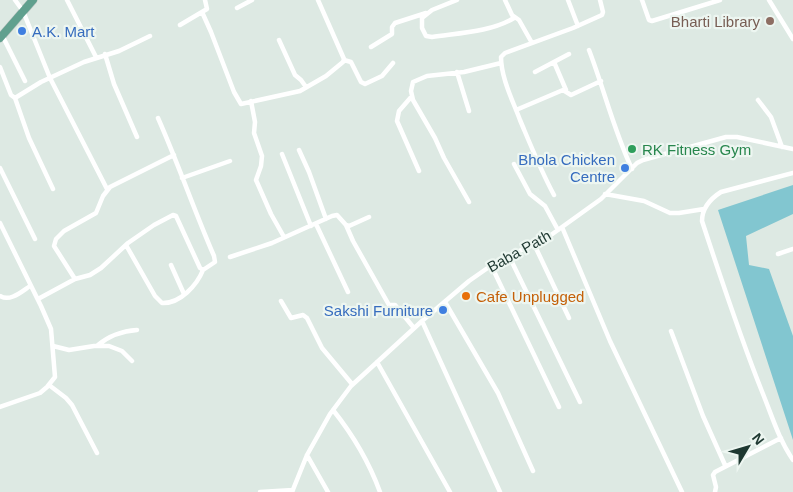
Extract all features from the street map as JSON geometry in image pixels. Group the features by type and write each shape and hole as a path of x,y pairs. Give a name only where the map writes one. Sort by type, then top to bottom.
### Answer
{"main road":[{"path":"1,37 33,0"}],"street":[{"path":"15,0 23,11 50,78 107,189"},
{"path":"67,0 96,57"},
{"path":"180,25 207,9 205,0"},
{"path":"237,8 252,0"},
{"path":"318,0 344,60 350,62 361,82 365,84 382,76 393,63"},
{"path":"371,48 392,34 392,27 395,24 428,13 457,0"},
{"path":"505,0 514,18 519,20 532,43"},
{"path":"568,0 578,26"},
{"path":"554,195 537,164 516,110 501,63 502,54 578,26 602,15 600,0"},
{"path":"642,0 649,20 652,21 720,0"},
{"path":"769,0 793,39"},
{"path":"202,12 240,103 296,92 340,66 344,60"},
{"path":"428,13 421,22 428,37 481,30 508,22 514,18"},
{"path":"15,98 50,78 96,57 119,50 150,36"},
{"path":"1,37 24,81"},
{"path":"279,40 294,75 306,87"},
{"path":"588,50 601,81 619,140 632,168"},
{"path":"105,54 114,84 137,137"},
{"path":"535,72 569,54"},
{"path":"554,62 567,92"},
{"path":"469,202 412,96 412,86 416,80 501,63"},
{"path":"0,68 11,95 15,98 29,138 53,189"},
{"path":"457,72 469,111"},
{"path":"516,110 561,90 572,95 601,81"},
{"path":"412,96 399,111 397,121 419,171"},
{"path":"758,100 771,118 782,147"},
{"path":"250,101 255,122 254,133 262,156 262,166 256,180 271,214 284,237"},
{"path":"126,245 159,302 171,302 184,294 195,285 204,270 214,264 215,259 158,118"},
{"name":"Baba Path","path":"292,491 307,455 333,410 352,384 422,321 491,265 544,240 605,194 643,160 726,137 737,137 793,149"},
{"path":"299,150 326,219"},
{"path":"282,154 311,226"},
{"path":"75,280 56,250 54,242 64,231 96,213 102,196 107,189 174,155"},
{"path":"182,178 230,161"},
{"path":"514,164 530,194 545,206 560,228 610,341 682,492"},
{"path":"0,168 35,239"},
{"path":"793,174 721,192 714,196 704,208 702,214 702,221 727,297 781,438 793,460"},
{"path":"605,194 644,201 670,213 678,214 704,208"},
{"path":"38,299 75,280 90,275 154,225 174,215 196,262 204,270"},
{"path":"230,257 337,215 346,225 353,241 389,304 396,305 414,328"},
{"path":"346,225 349,226 369,217"},
{"path":"0,223 38,299 51,330 55,376 50,384 34,396 0,407"},
{"path":"316,224 348,292"},
{"path":"534,244 569,318"},
{"path":"778,254 793,248"},
{"path":"508,256 580,402"},
{"path":"171,265 184,294"},
{"path":"491,265 559,407"},
{"path":"0,296 10,298 30,286"},
{"path":"281,301 291,318 302,315 307,318 322,348 352,384"},
{"path":"445,302 498,394 532,471"},
{"path":"422,321 500,492"},
{"path":"97,346 109,336 137,330"},
{"path":"671,331 703,416 725,466"},
{"path":"52,346 69,350 109,346 122,351 132,361"},
{"path":"377,362 450,492"},
{"path":"50,384 72,405 97,453"},
{"path":"333,410 352,436 380,492"},
{"path":"715,492 716,487 713,475 725,466 781,438"},
{"path":"307,455 328,492"},
{"path":"260,492 292,491"}],"water":[{"path":"793,185 793,214 746,236 749,265 769,269 793,336 793,440 718,210"}],"place":[{"name":"Bharti Library","path":"770,21"},
{"name":"A.K. Mart","path":"22,31"},
{"name":"RK Fitness Gym","path":"632,149"},
{"name":"Bhola Chicken Centre","path":"625,168"},
{"name":"Cafe Unplugged","path":"466,296"},
{"name":"Sakshi Furniture","path":"443,310"}]}
